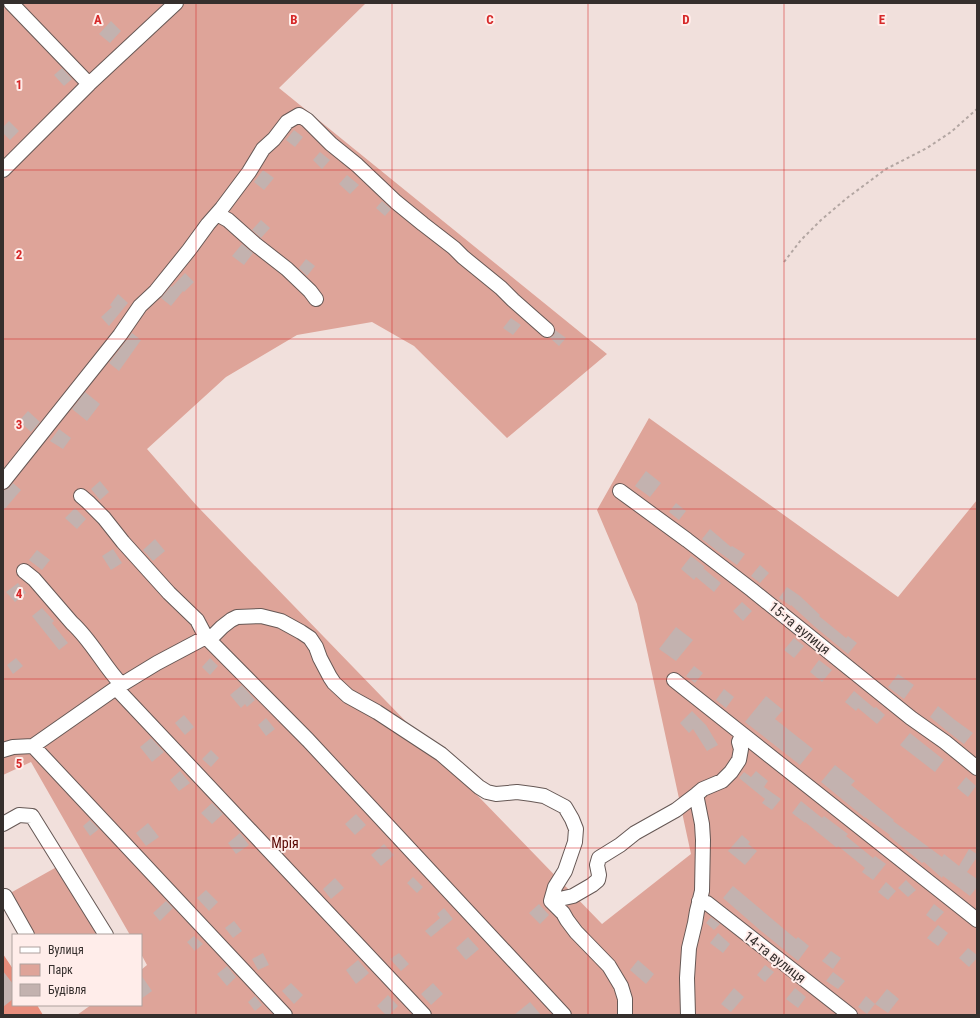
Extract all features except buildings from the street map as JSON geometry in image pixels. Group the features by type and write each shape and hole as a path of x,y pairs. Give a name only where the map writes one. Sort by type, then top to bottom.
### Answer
{"street":[{"path":"11,3 89,84"},
{"path":"3,170 89,84 176,3"},
{"path":"3,482 120,335 140,306 156,291 189,250 249,172 263,149 287,122 299,115 307,120 331,144 357,165 396,202 454,248 547,330"},
{"path":"217,214 228,220 287,270 310,291 316,299"},
{"name":"15-та вулиця","path":"620,491 746,585 911,718 945,742 977,768"},
{"path":"81,496 104,518 123,542 169,593 197,620 206,637 308,740 564,1015"},
{"path":"24,571 34,579 72,623 89,640 118,686 424,1015"},
{"path":"3,750 13,747 33,746 118,686 157,663 206,637 214,635 222,627 237,617 261,616 281,621 310,638 316,647 330,677 334,683 348,696 378,712 441,754 479,787 487,792 496,794 517,792 544,796 565,807 576,829 575,842 565,871 555,887 551,901"},
{"path":"674,680 977,920"},
{"path":"551,901 573,896 592,885 598,880 599,874 597,865 599,858 620,845 635,833 676,810 703,789 722,781 731,772 739,760 741,749 739,742 742,735"},
{"path":"33,746 285,1015"},
{"path":"688,1015 687,978 689,948 702,890 703,840 697,794"},
{"path":"3,824 20,815 32,816 105,934"},
{"path":"5,896 26,934"},
{"path":"551,901 563,913 576,932 609,966 621,986 625,998 625,1015"},
{"name":"14-та вулиця","path":"699,901 706,903 850,1015"}],"path":[{"path":"784,262 806,235 847,198 886,169 928,148 951,132 977,109"}],"green space":[{"name":"Мрія","path":"3,3 366,3 279,88 607,354 507,438 414,346 372,322 297,335 226,377 147,449 197,506 602,924 691,854 637,604 597,510 649,418 898,597 977,500 977,1015 77,1015 90,1006 142,1006 142,969 147,965 142,956 142,934 129,934 31,762 3,775"},
{"path":"62,864 105,934 26,934 5,896"}],"shaded area":[{"path":"3,954 12,968 12,1006 38,1006 43,1015 3,1015"}]}
